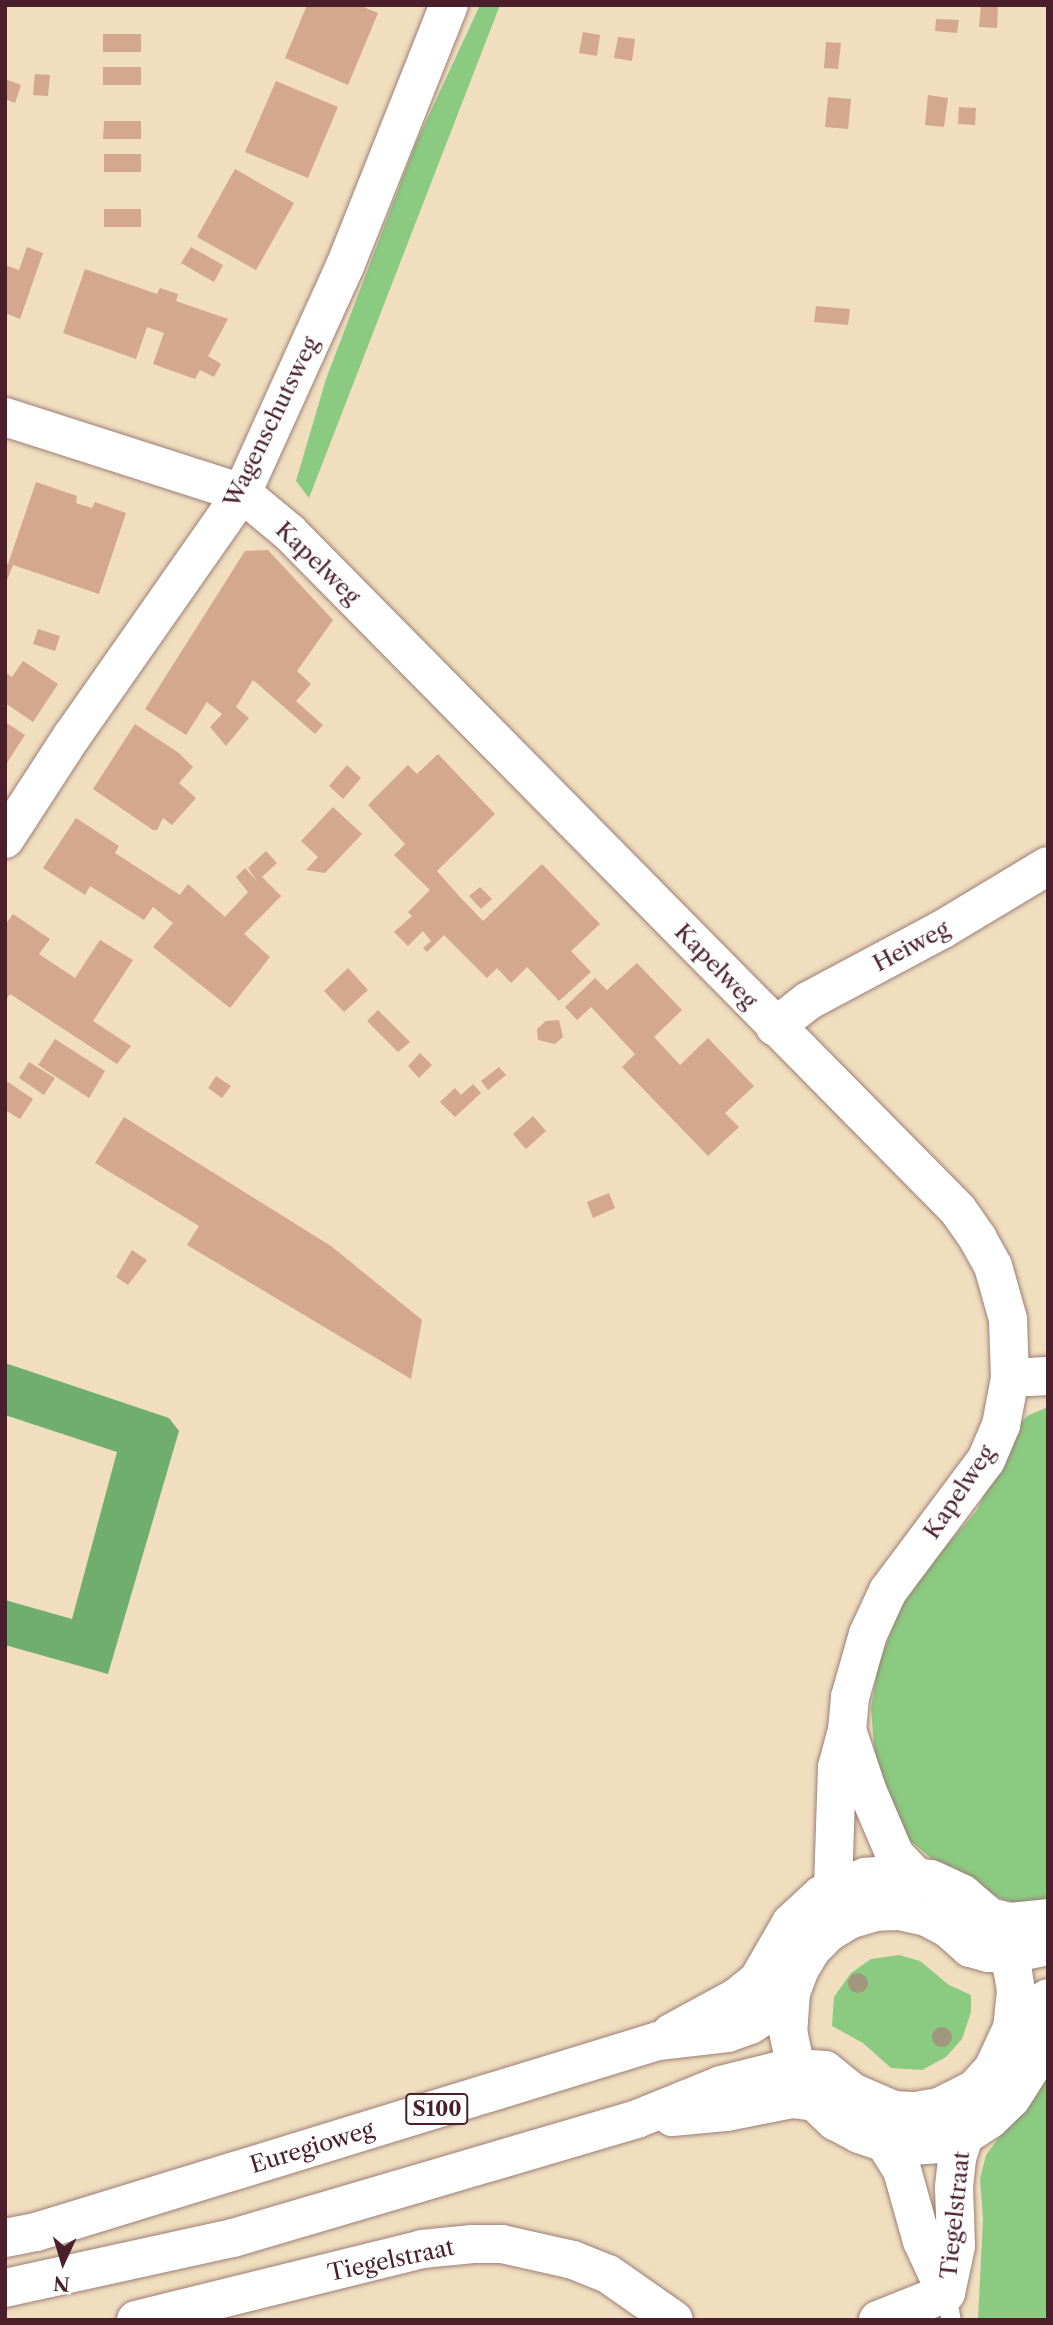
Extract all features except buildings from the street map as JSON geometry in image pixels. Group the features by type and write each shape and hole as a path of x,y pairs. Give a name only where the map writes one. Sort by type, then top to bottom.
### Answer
{"street":[{"name":"Wagenschutsweg","path":"5,839 72,736 242,493 345,266 450,5"},
{"name":"Kapelweg","path":"5,417 242,493 289,532 958,1210 978,1238 993,1266 1008,1319 1010,1378 1001,1426 986,1460 888,1591 868,1634 850,1697 847,1730 837,1767 829,1932"},
{"name":"Heiweg","path":"775,1027 808,1001 943,929 1048,866"},
{"path":"1010,1378 1048,1376"},
{"name":"Kapelweg","path":"847,1730 868,1792 895,1855 915,1875"},
{"path":"915,1875 963,1894 989,1917 1009,1954 1016,1991 1034,2038 1029,2074 1012,2099 990,2119 964,2136 939,2144 912,2146 885,2143 859,2134 835,2121 815,2102 796,2068 788,2031 791,1992 812,1949 829,1932 851,1919 876,1912 901,1911 926,1917 949,1929 970,1948 1009,1954 1048,1946"},
{"name":"Euregioweg","path":"658,2041 737,1997 758,1980 782,1935 800,1913 833,1888 864,1877 915,1875"},
{"path":"989,1917 1011,1922 1048,1918"},
{"name":"Euregioweg","path":"5,2238 49,2228 658,2041 739,2029 775,2009 791,1992"},
{"path":"1034,2038 1022,2015 1048,1998"},
{"path":"5,2288 233,2238 637,2119 722,2085 796,2068 825,2070 852,2092 894,2110 916,2111 939,2107 975,2089 993,2069 1034,2038"},
{"name":"Tiegelstraat","path":"949,2306 956,2246 955,2177 975,2089"},
{"path":"637,2119 726,2112 792,2099 815,2102"},
{"name":"Tiegelstraat","path":"885,2143 902,2169 922,2241 949,2306"},
{"name":"Tiegelstraat","path":"136,2320 422,2249 502,2244 573,2260 608,2274 674,2320"},
{"name":"Tiegelstraat","path":"878,2320 949,2306"}],"green space":[{"path":"480,5 500,5 309,498 296,481 326,379 416,143"},
{"path":"5,1363 169,1418 179,1431 108,1674 5,1645 5,1600 72,1619 117,1452 5,1415"},
{"path":"1048,1407 1048,1905 1012,1903 998,1897 932,1859 907,1838 876,1772 871,1708 878,1667 899,1610 924,1572 977,1510 1018,1427 1027,1416"},
{"path":"899,1955 920,1961 949,1985 971,1995 971,2012 962,2039 946,2057 922,2070 891,2068 863,2043 832,2026 834,1997 851,1973 871,1959"},
{"path":"1048,2071 1048,2320 978,2320 983,2219 980,2179 986,2155"}]}
